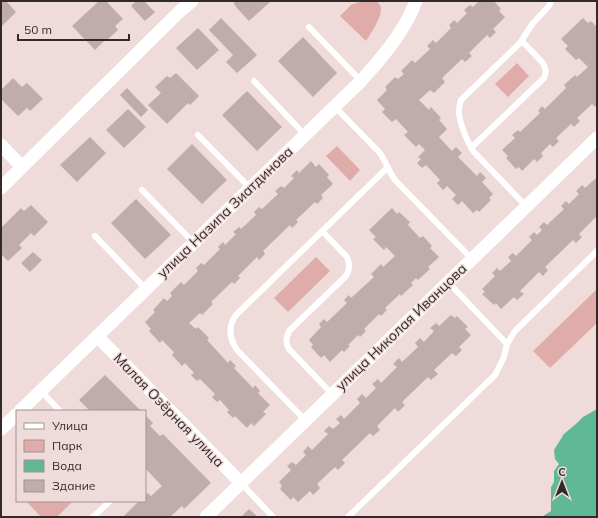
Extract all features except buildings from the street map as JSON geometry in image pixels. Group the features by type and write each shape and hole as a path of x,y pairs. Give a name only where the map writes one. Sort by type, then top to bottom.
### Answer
{"street":[{"path":"1,188 179,12 192,1"},
{"name":"улица Назипа Зиатдинова","path":"21,410 361,81 384,55 400,32 416,1"},
{"name":"улица Николая Иванцова","path":"206,517 597,138"},
{"path":"1,145 22,167"},
{"name":"Малая Озёрная улица","path":"97,336 241,483"},
{"path":"1,429 16,415"}],"lane":[{"path":"526,206 471,148 459,115 460,104 461,100 522,41 533,22 550,6 551,1"},
{"path":"309,27 361,81"},
{"path":"471,148 544,78 546,71 543,63 522,41"},
{"path":"254,81 305,135"},
{"path":"334,106 379,152 395,180 472,259"},
{"path":"198,135 250,188"},
{"path":"305,420 237,350 232,341 230,330 232,323 236,315 388,167"},
{"path":"142,190 194,243"},
{"path":"322,231 347,257 349,262 349,270 346,276 289,331 286,340 289,349 332,394"},
{"path":"95,236 146,289"},
{"path":"348,517 495,375 513,334 597,251"},
{"path":"448,282 508,344"},
{"path":"41,391 59,410"},
{"path":"241,483 274,517"},
{"path":"93,517 109,502"}],"green space":[{"path":"362,1 375,1 381,8 375,27 366,41 340,16 351,5"},
{"path":"517,63 529,76 508,97 495,84"},
{"path":"337,146 360,170 350,181 326,156"},
{"path":"316,257 330,271 288,312 274,298"},
{"path":"597,289 597,323 550,368 533,351"},
{"path":"27,502 72,502 57,517 41,517"}],"water":[{"path":"597,409 597,517 536,517 543,516 551,511 551,487 554,482 554,471 559,464 555,459 554,450 564,434 583,417"}]}
